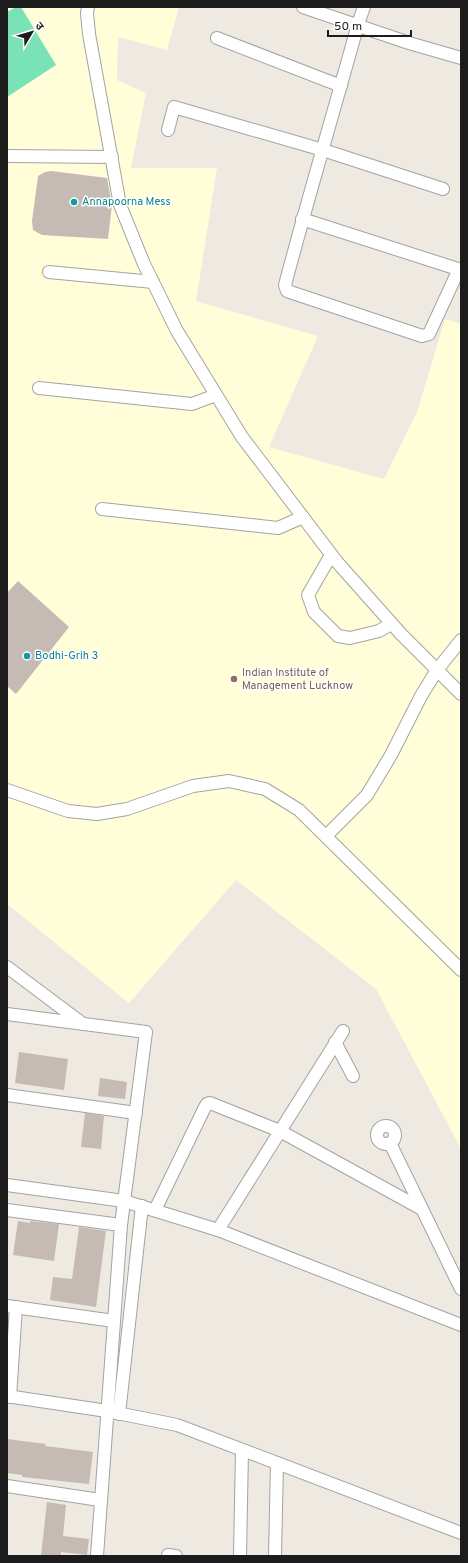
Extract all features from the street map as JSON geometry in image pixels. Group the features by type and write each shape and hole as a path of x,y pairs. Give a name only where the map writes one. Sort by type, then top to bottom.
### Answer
{"street":[{"path":"88,7 86,12 89,34 120,205 144,264 177,331 242,437 331,555 391,624 461,694"},
{"path":"303,7 358,24 409,43 461,58"},
{"path":"302,219 460,269 429,334 422,336 287,291 285,285 302,219 364,7"},
{"path":"217,38 340,86"},
{"path":"168,130 174,107 323,150 443,189"},
{"path":"7,156 112,157"},
{"path":"49,272 153,282"},
{"path":"39,388 192,404 216,395"},
{"path":"102,509 278,528 303,517"},
{"path":"331,555 308,595 314,612 338,636 350,638 379,631 391,624"},
{"path":"326,836 367,795 391,755 421,696 437,670 461,640"},
{"path":"7,790 68,811 97,814 127,809 193,786 229,781 265,789 299,810 461,970"},
{"path":"7,967 83,1024"},
{"path":"7,1014 146,1032 121,1225 114,1321 113,1412"},
{"path":"218,1230 343,1031"},
{"path":"335,1042 353,1076"},
{"path":"7,1095 136,1113"},
{"path":"155,1210 207,1104 210,1103 280,1131 422,1209"},
{"path":"390,1143 461,1289"},
{"path":"7,1186 124,1201 142,1206 218,1230 461,1325"},
{"path":"97,1556 100,1500 142,1206"},
{"path":"7,1210 121,1225"},
{"path":"114,1321 12,1307 9,1397 113,1412 176,1425 461,1533"},
{"path":"240,1556 242,1450"},
{"path":"275,1556 277,1463"},
{"path":"7,1486 100,1500"}],"shaded area":[{"name":"Indian Institute of Management Lucknow","path":"7,7 179,7 167,50 118,37 117,80 146,93 131,168 217,168 196,301 318,336 269,447 384,479 417,412 445,319 461,324 461,1149 376,989 236,880 129,1003 7,904"}],"green space":[{"path":"16,7 21,7 56,65 7,97 7,12"}],"building":[{"name":"Annapoorna Mess","path":"51,171 107,178 112,205 108,239 42,235 33,230 32,221 38,176 45,172"},
{"name":"Bodhi-Grih 3","path":"18,581 69,627 16,694 7,686 7,593"},
{"path":"19,1052 68,1059 64,1090 15,1083"},
{"path":"100,1078 127,1082 125,1099 98,1096"},
{"path":"85,1113 104,1116 101,1149 81,1147"},
{"path":"18,1221 59,1224 54,1261 13,1255"},
{"path":"79,1227 106,1231 96,1307 50,1300 53,1277 72,1279"},
{"path":"7,1439 46,1444 45,1446 93,1452 89,1484 22,1477 22,1475 7,1473"},
{"path":"47,1502 66,1505 63,1536 89,1539 87,1555 61,1552 61,1556 41,1556"}],"place":[{"name":"Annapoorna Mess","path":"74,202"},
{"name":"Bodhi-Grih 3","path":"27,656"},
{"name":"Indian Institute of Management Lucknow","path":"234,679"}]}
